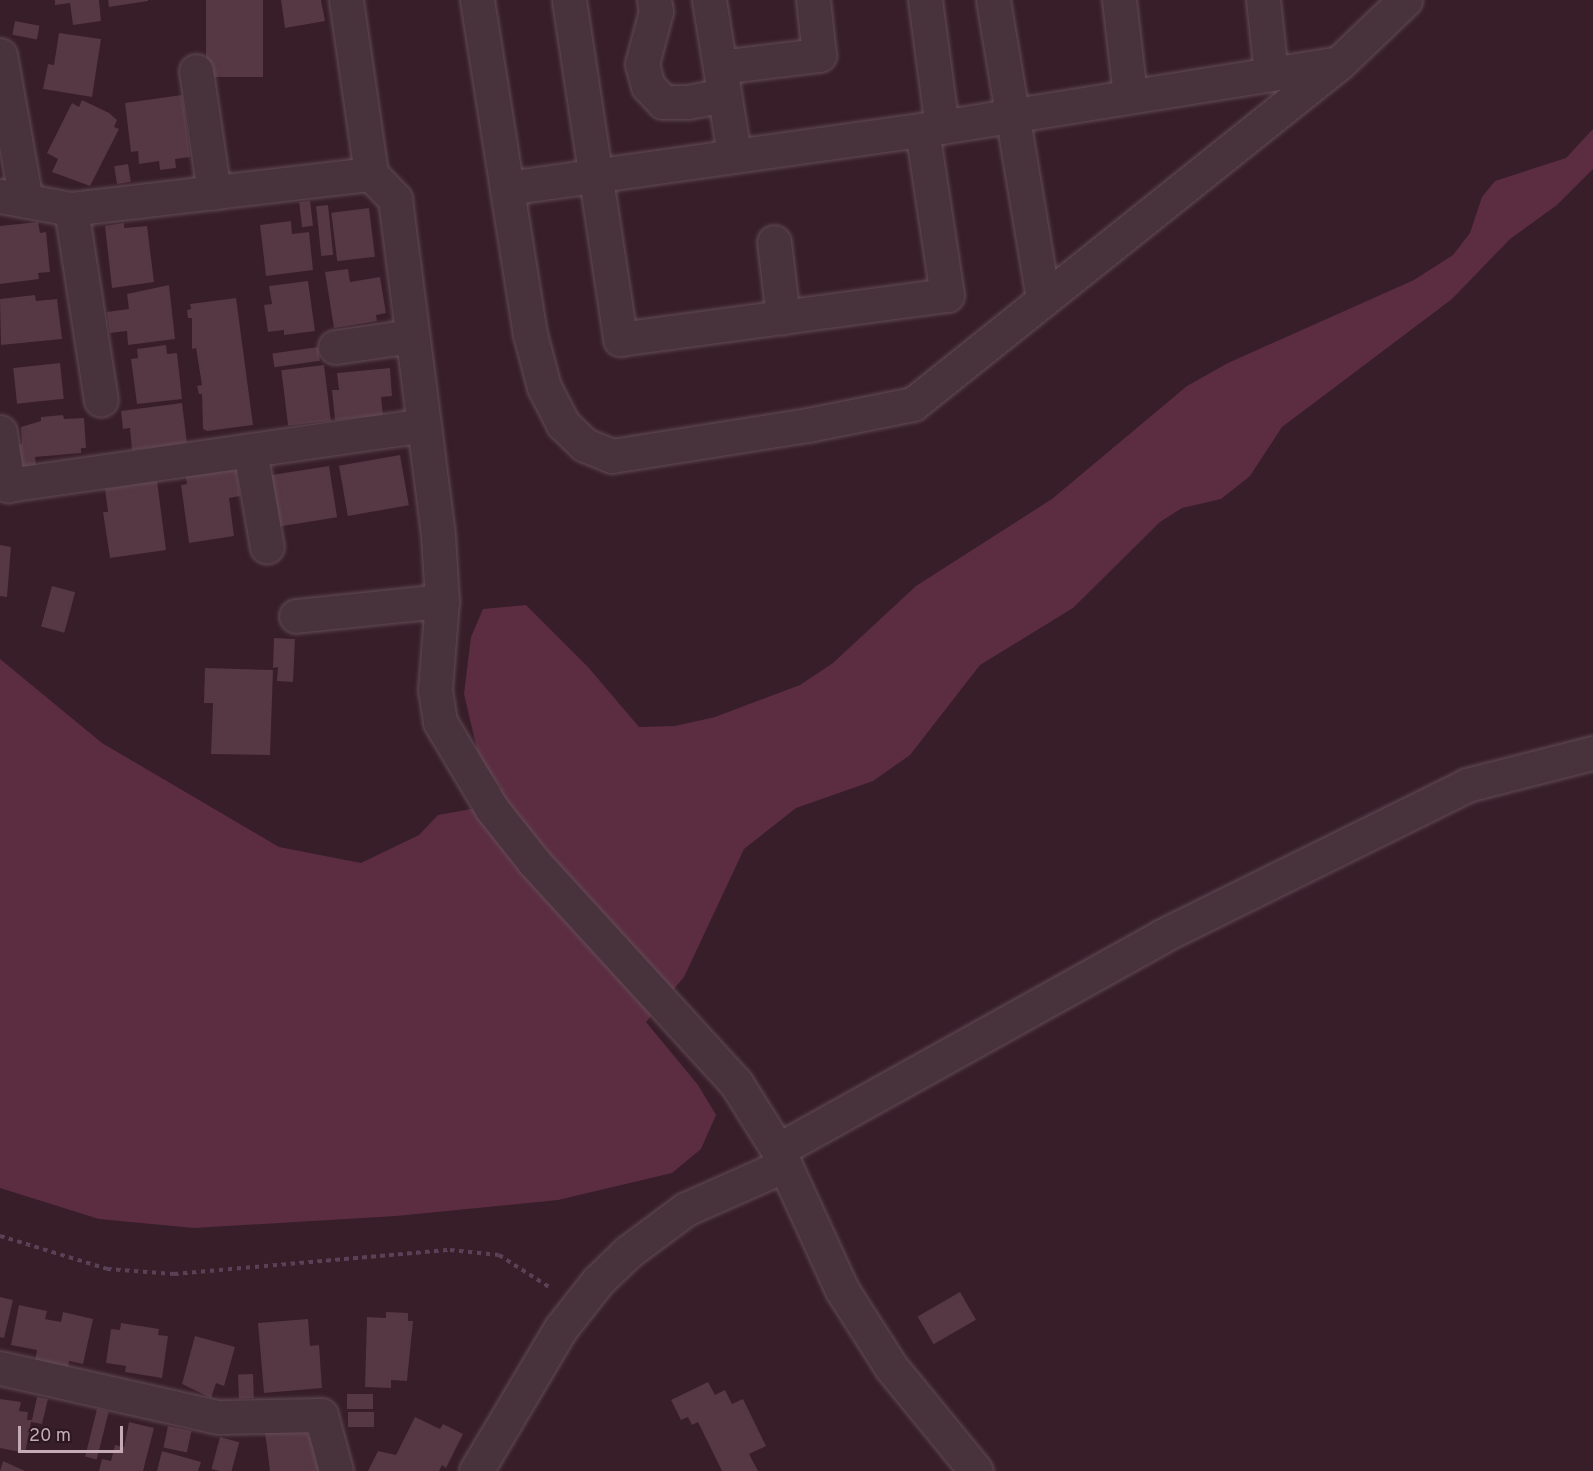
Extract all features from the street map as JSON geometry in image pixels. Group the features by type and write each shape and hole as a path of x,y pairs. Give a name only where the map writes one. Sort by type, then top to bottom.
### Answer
{"street":[{"path":"345,0 371,174 395,199 438,535 442,601 435,690 440,723 492,808 550,880 736,1083 782,1157 842,1290 891,1366 976,1471"},
{"path":"477,0 530,334 544,387 563,424 585,445 612,456 808,425 913,404 1338,64 1405,0"},
{"path":"569,0 593,175 620,339 947,295 932,128 925,0"},
{"path":"654,0 656,11 642,64 648,86 663,102 688,102 722,81 819,55 813,0"},
{"path":"709,0 734,154"},
{"path":"993,0 1043,300"},
{"path":"1119,0 1130,95"},
{"path":"1263,0 1271,74"},
{"path":"0,55 13,199 71,209 371,174"},
{"path":"507,188 734,154 932,128 1338,64"},
{"path":"196,72 214,193"},
{"path":"71,209 100,400"},
{"path":"774,242 783,317"},
{"path":"335,347 412,336"},
{"path":"0,432 8,485 424,425"},
{"path":"250,450 267,547"},
{"path":"296,616 442,601"},
{"path":"476,1471 561,1328 598,1281 628,1252 686,1209 782,1157 1162,936 1457,791 1593,753"},
{"path":"0,1368 218,1417 321,1415 336,1471"}],"path":[{"path":"0,1236 107,1269 174,1274 450,1250 499,1255 547,1287 598,1281"}],"shaded area":[{"path":"1593,129 1593,169 1557,205 1510,239 1452,299 1282,427 1250,476 1221,499 1182,508 1160,522 1073,608 980,665 910,755 873,781 796,808 744,849 684,977 646,1022 698,1085 716,1115 701,1149 672,1173 558,1200 396,1216 194,1228 99,1219 0,1188 0,659 102,743 279,847 361,863 419,835 438,815 482,807 501,788 479,758 464,694 471,637 483,609 526,605 588,667 639,727 675,726 715,717 800,685 833,663 916,586 1052,499 1187,386 1228,363 1414,280 1453,255 1470,233 1482,197 1495,181 1566,158"}],"building":[{"path":"55,0 99,0 101,21 73,25 70,3 55,5"},
{"path":"108,0 148,0 148,1 109,7"},
{"path":"206,0 263,0 263,77 206,77"},
{"path":"281,0 321,0 325,21 285,28"},
{"path":"15,21 40,26 37,40 12,35"},
{"path":"59,33 101,39 92,97 43,89 48,64 54,65"},
{"path":"182,95 190,157 175,159 176,168 160,170 159,161 139,164 138,151 131,152 125,103"},
{"path":"82,100 109,113 117,120 114,127 119,129 90,186 52,172 58,159 47,153 72,103 79,107"},
{"path":"128,164 131,182 117,184 114,166"},
{"path":"310,201 313,226 302,227 299,202"},
{"path":"328,205 333,255 321,256 316,206"},
{"path":"369,208 375,257 337,261 331,213"},
{"path":"291,221 292,234 309,232 313,270 266,276 260,225"},
{"path":"38,222 40,233 46,232 50,272 38,273 39,279 0,284 0,226"},
{"path":"124,223 124,228 147,226 154,282 112,288 105,226"},
{"path":"348,269 350,282 380,277 386,313 376,315 377,321 334,328 325,272"},
{"path":"308,281 315,331 284,335 284,330 268,332 264,305 272,304 269,286"},
{"path":"169,285 175,339 128,345 127,331 110,333 107,312 129,309 127,294"},
{"path":"35,295 36,301 57,299 62,339 1,345 0,299"},
{"path":"236,298 253,425 207,431 203,429 202,394 199,394 197,386 202,385 196,348 192,349 192,318 188,318 187,310 191,309 190,304"},
{"path":"166,345 167,354 177,353 182,399 137,404 131,359 138,358 137,349"},
{"path":"318,347 320,361 274,367 272,353"},
{"path":"60,363 64,399 17,404 13,368"},
{"path":"324,365 331,421 288,426 281,370"},
{"path":"390,368 392,396 381,397 383,415 335,420 332,390 339,390 337,373"},
{"path":"182,403 187,443 132,450 130,428 123,429 121,411"},
{"path":"63,415 64,419 84,418 86,448 81,448 81,453 35,457 36,466 16,468 14,444 22,444 21,427 41,421 41,417"},
{"path":"400,455 409,505 348,516 339,466"},
{"path":"236,466 240,496 229,498 234,536 189,543 181,485 187,484 185,473"},
{"path":"329,466 337,517 275,527 267,476"},
{"path":"157,481 166,550 110,558 103,512 108,512 105,489"},
{"path":"0,545 11,547 7,597 0,596"},
{"path":"52,586 75,592 64,633 41,627"},
{"path":"274,638 295,639 293,682 277,681 278,667 273,668"},
{"path":"205,668 273,670 270,755 211,754 213,703 204,703"},
{"path":"960,1292 976,1320 934,1344 918,1316"},
{"path":"0,1297 13,1300 4,1338 0,1337"},
{"path":"19,1305 47,1311 45,1319 61,1322 63,1312 93,1319 83,1364 69,1361 68,1368 35,1361 37,1350 11,1345"},
{"path":"386,1312 408,1313 408,1321 413,1321 407,1381 391,1380 391,1388 365,1387 367,1317 386,1318"},
{"path":"308,1319 310,1346 319,1345 322,1388 264,1393 258,1323"},
{"path":"121,1323 159,1329 158,1335 168,1336 162,1378 125,1372 126,1366 106,1363 111,1329 120,1330"},
{"path":"195,1336 235,1347 224,1386 216,1383 211,1398 182,1384"},
{"path":"253,1374 254,1398 239,1399 238,1375"},
{"path":"708,1382 715,1395 725,1390 732,1404 743,1399 766,1446 749,1454 758,1471 722,1471 698,1422 692,1425 688,1417 681,1420 671,1400"},
{"path":"347,1394 373,1394 373,1409 347,1409"},
{"path":"37,1397 48,1399 42,1424 31,1422 25,1453 0,1448 0,1399 21,1402 19,1411 28,1412 27,1420 32,1420"},
{"path":"97,1409 109,1412 97,1459 85,1457"},
{"path":"348,1412 374,1412 374,1427 348,1427"},
{"path":"415,1417 440,1429 443,1424 463,1434 446,1468 442,1465 439,1471 368,1471 378,1451 396,1455"},
{"path":"129,1422 154,1428 143,1471 99,1471 102,1459 111,1461 115,1445 124,1447"},
{"path":"168,1426 191,1431 187,1453 163,1448"},
{"path":"303,1427 310,1438 315,1438 319,1471 270,1471 265,1432"},
{"path":"220,1437 239,1442 232,1471 211,1469"},
{"path":"162,1451 201,1462 198,1471 157,1471"},
{"path":"3,1461 25,1471 0,1471"}]}
